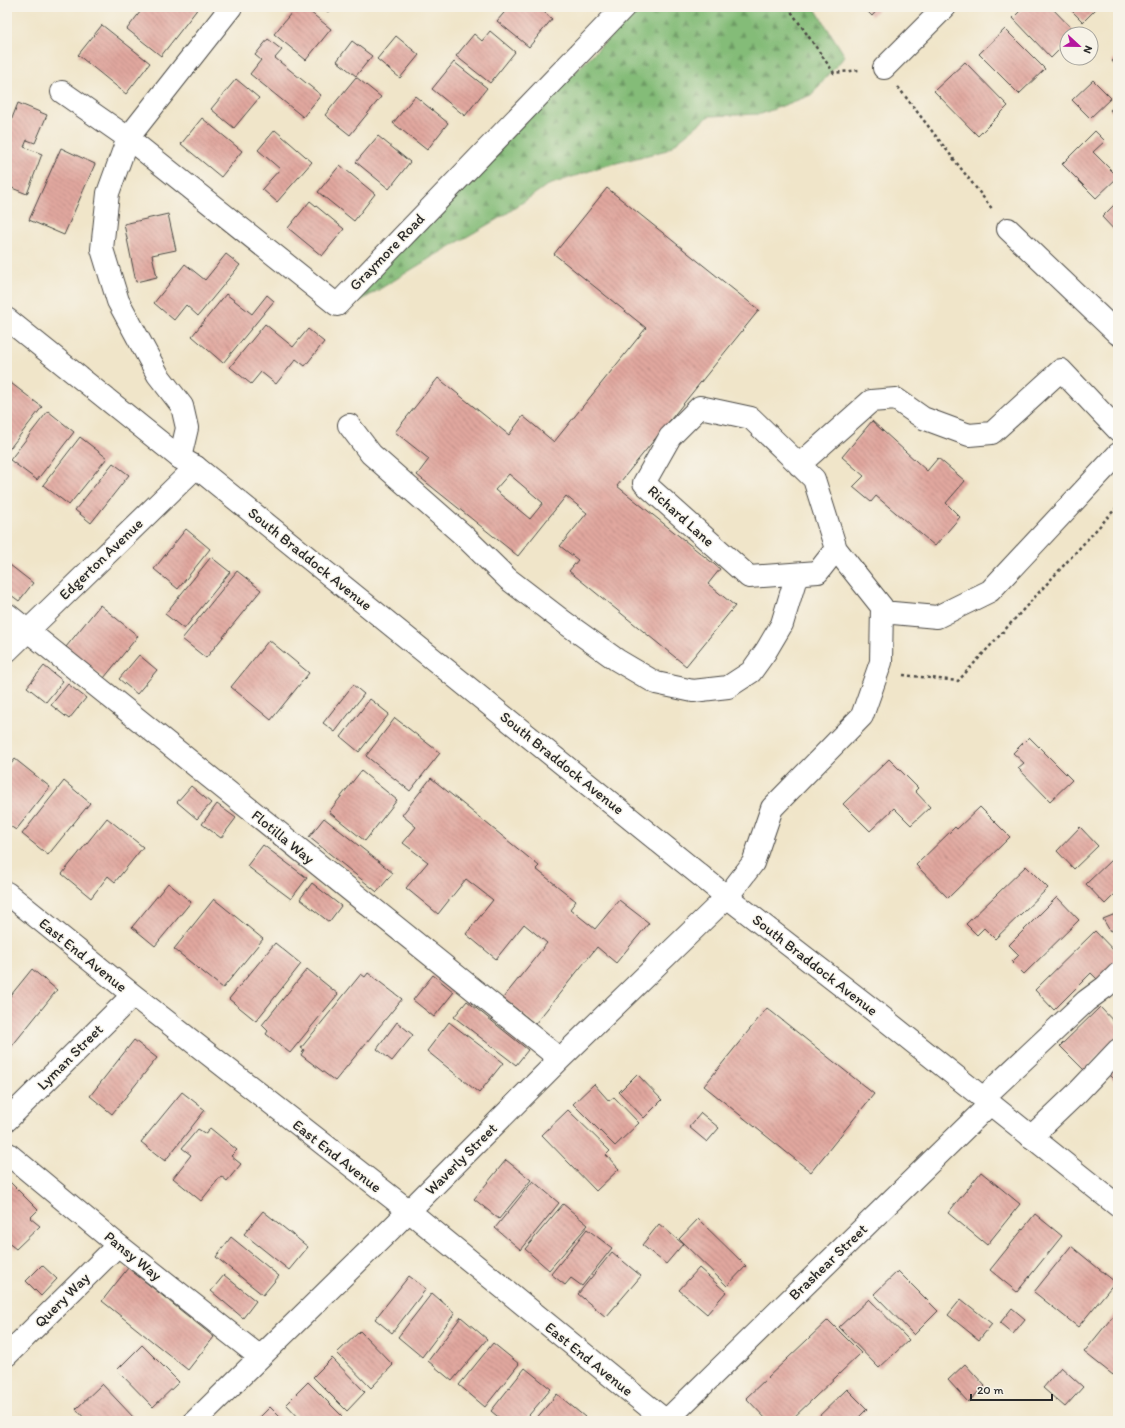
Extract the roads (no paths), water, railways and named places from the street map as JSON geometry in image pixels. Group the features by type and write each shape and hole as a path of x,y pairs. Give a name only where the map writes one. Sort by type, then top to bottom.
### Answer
{"street":[{"path":"188,463 187,428 182,406 158,375 118,301 102,249 108,193 128,138 231,7"},
{"name":"Graymore Road","path":"62,92 128,138 337,305 624,7"},
{"path":"884,68 945,7"},
{"path":"1008,229 1118,334"},
{"name":"South Braddock Avenue","path":"7,319 727,897 873,1010 1118,1206"},
{"path":"799,465 871,401 896,398 922,418 969,435 992,433 1061,370 1118,430"},
{"name":"Richard Lane","path":"836,549 818,572 749,577 644,483 670,437 700,407 751,418 814,479 836,549 882,607 882,612"},
{"path":"349,425 371,454 463,535 508,579 617,660 656,683 692,691 728,687 751,672 766,651 782,624 797,574"},
{"path":"727,897 753,863 772,808 862,716 881,662 882,612 937,617 990,590 1118,454"},
{"name":"Edgerton Avenue","path":"7,651 188,463"},
{"name":"Flotilla Way","path":"7,614 560,1059"},
{"name":"East End Avenue","path":"7,893 133,995 408,1211 666,1421"},
{"name":"Waverly Street","path":"195,1421 560,1059 727,897"},
{"name":"Brashear Street","path":"666,1421 1070,1015 1105,987 1118,974"},
{"name":"Lyman Street","path":"7,1120 133,995"},
{"path":"1031,1137 1077,1093 1118,1050"},
{"name":"Pansy Way","path":"7,1154 118,1245 260,1357"},
{"name":"Query Way","path":"7,1355 118,1245"}]}
